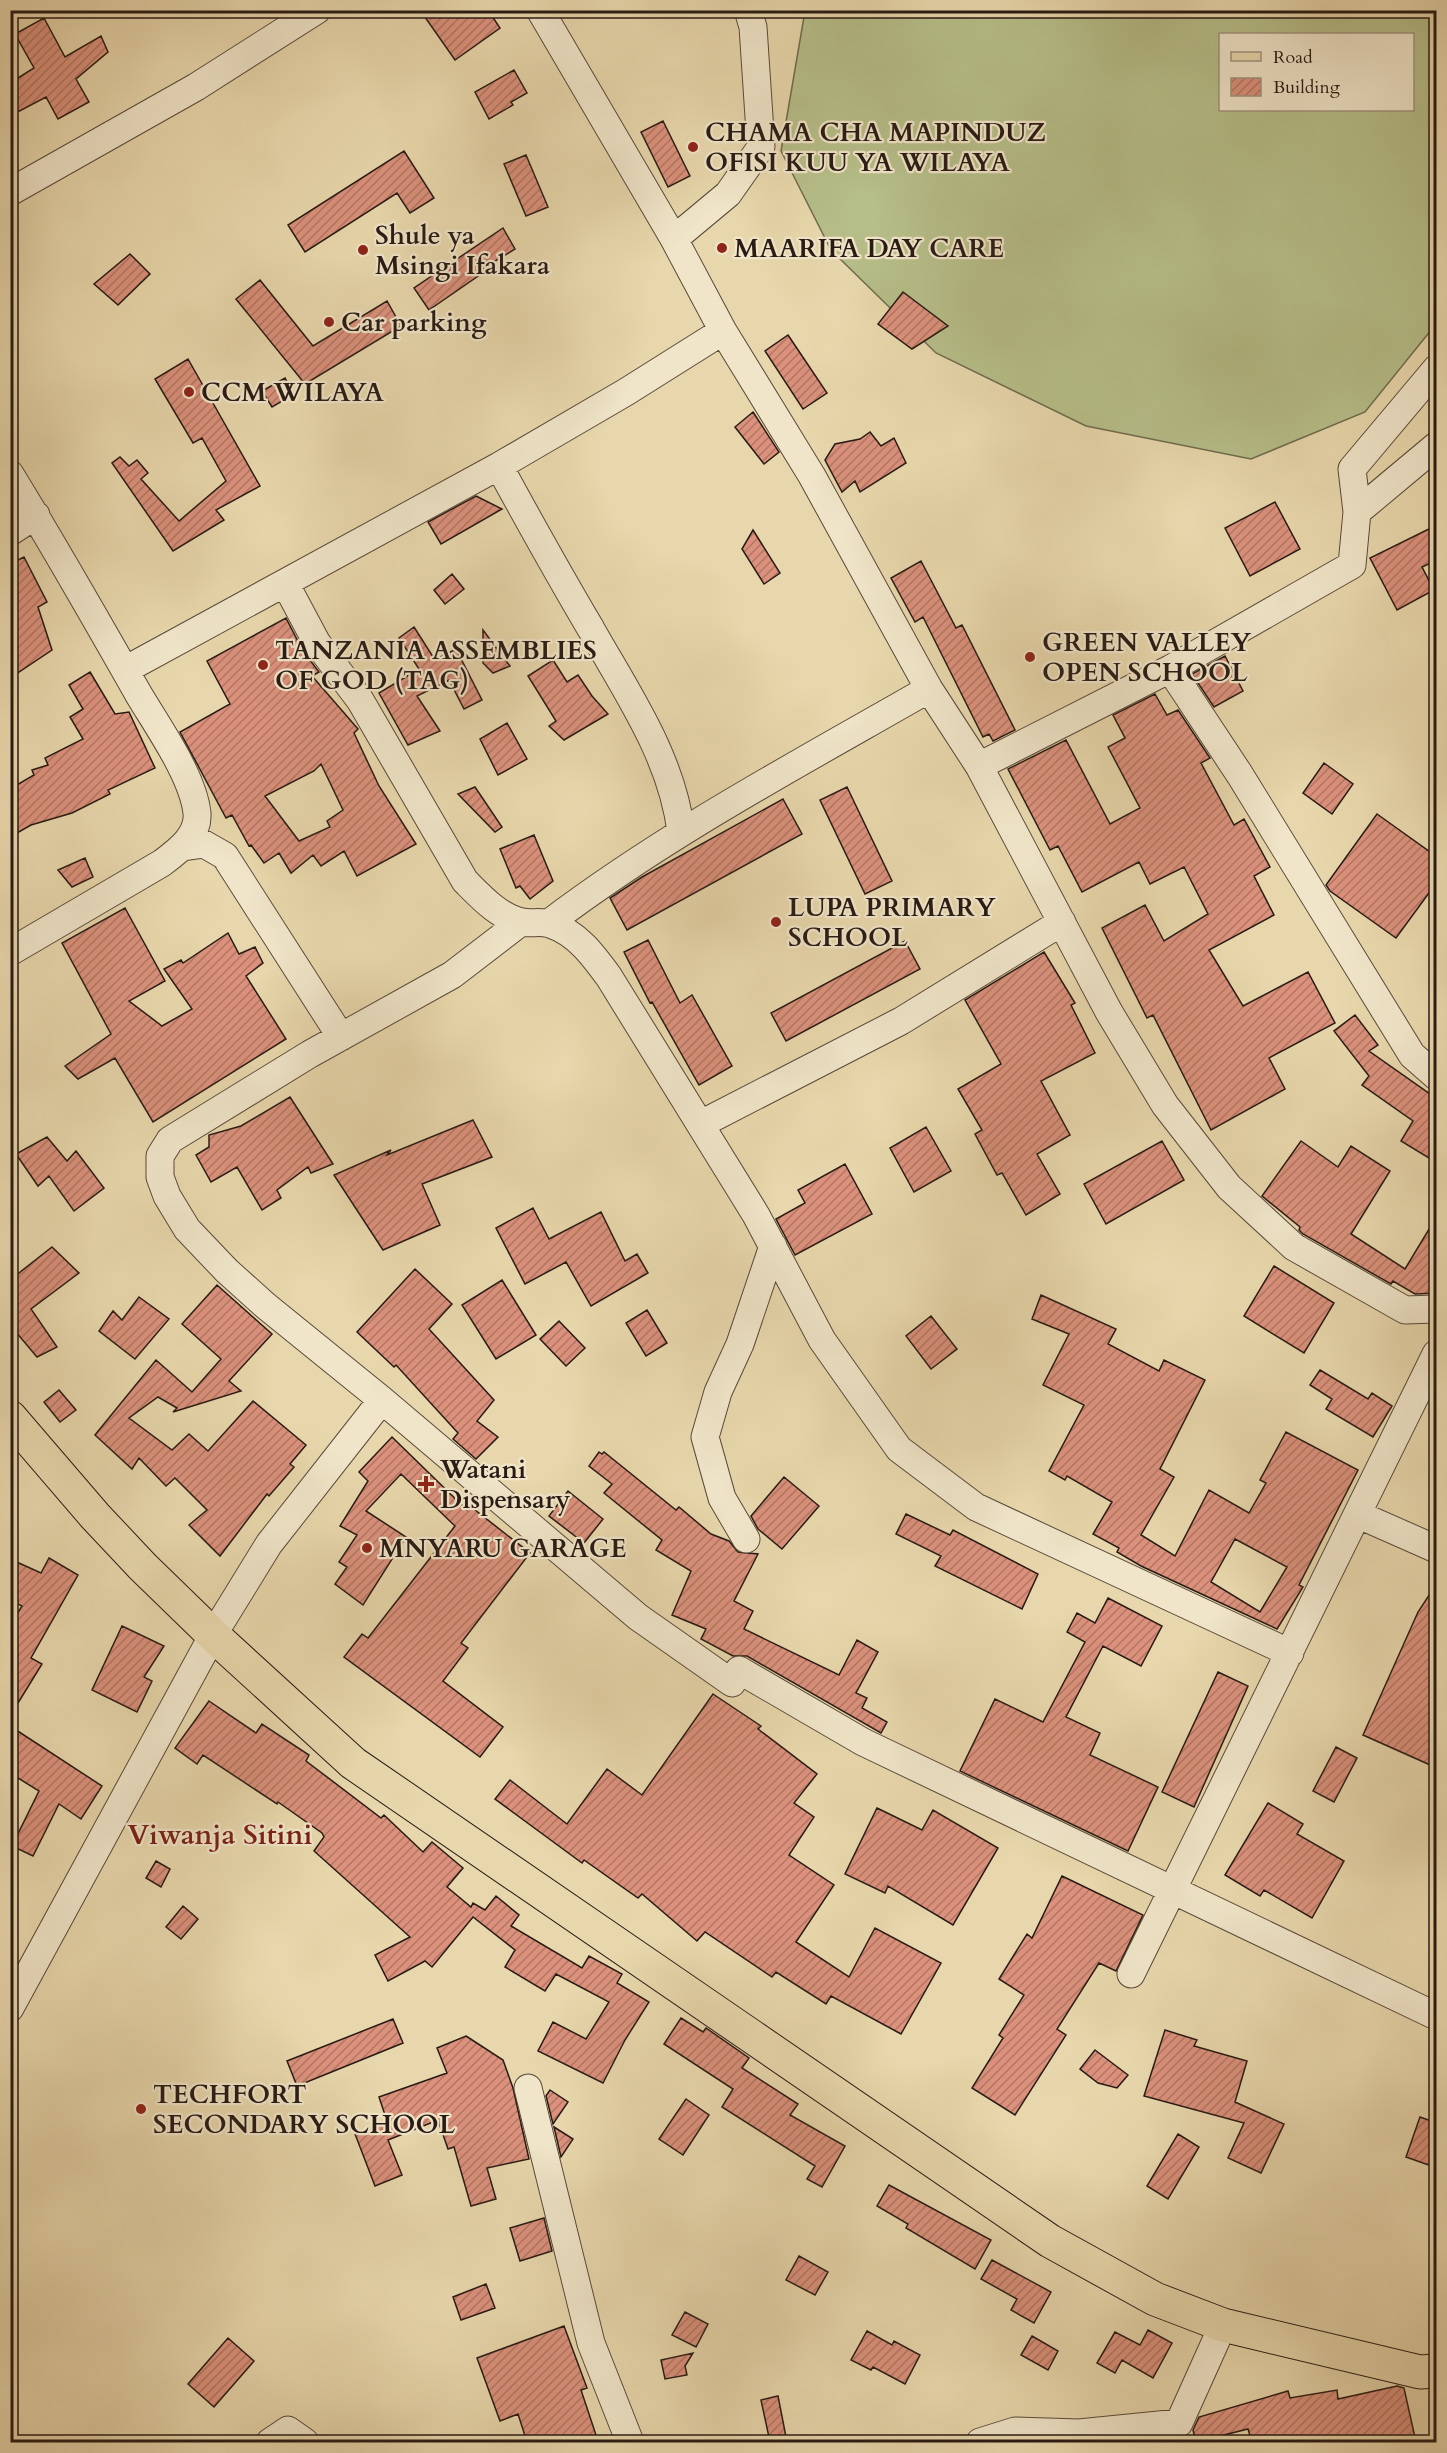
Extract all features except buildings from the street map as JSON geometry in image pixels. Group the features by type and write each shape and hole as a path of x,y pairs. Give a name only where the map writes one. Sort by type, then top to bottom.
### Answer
{"main road":[{"path":"10,1417 95,1516 213,1635 353,1763 1050,2241 1155,2299 1223,2325 1420,2372 1437,2371"}],"street":[{"path":"10,192 196,87 290,18 318,10"},
{"path":"540,10 674,239 723,330 812,476 929,689 979,766 1109,1012 1165,1105 1229,1188 1294,1247 1404,1310 1437,1309"},
{"path":"674,239 728,194 761,147 753,16"},
{"path":"125,670 499,466 626,392 723,330"},
{"path":"979,766 1170,669 1352,565 1357,512 1352,469 1437,369"},
{"path":"1357,512 1437,446"},
{"path":"499,466 636,706 668,779 678,809 681,832"},
{"path":"10,474 86,597 225,856 340,1036"},
{"path":"10,532 36,516"},
{"path":"285,583 317,643 360,700 465,881 488,905 521,922 549,923 570,935 595,958 642,1027 773,1246 822,1340 899,1449 976,1507 1290,1653"},
{"path":"1170,669 1240,775 1412,1055 1437,1076"},
{"path":"549,923 605,881 681,832 929,689"},
{"path":"11,949 162,864 183,847 196,825 192,791"},
{"path":"183,847 204,844 225,856"},
{"path":"521,922 452,975 340,1036 170,1140 160,1156 160,1177 167,1196 187,1229 227,1270 308,1341 382,1400 638,1617 735,1676 863,1742 1437,2016"},
{"path":"700,1124 901,1021 1062,922"},
{"path":"746,1539 722,1498 705,1437 718,1392 740,1344 773,1246"},
{"path":"1131,1974 1437,1354"},
{"path":"10,2008 213,1635 269,1544 382,1400"},
{"path":"1359,1515 1437,1549"},
{"path":"528,2088 591,2343 630,2442"},
{"path":"980,2442 1015,2431 1079,2433 1179,2422 1223,2325"},
{"path":"270,2442 288,2430 305,2442"}],"green space":[{"path":"805,11 1428,11 1436,23 1436,324 1365,412 1251,459 1086,426 936,353 831,250 781,151"}],"place":[{"name":"CHAMA CHA MAPINDUZ OFISI KUU YA WILAYA","path":"693,147"},
{"name":"MAARIFA DAY CARE","path":"722,248"},
{"name":"Shule ya Msingi Ifakara","path":"363,250"},
{"name":"Car parking","path":"329,322"},
{"name":"CCM WILAYA","path":"189,392"},
{"name":"GREEN VALLEY OPEN SCHOOL","path":"1030,657"},
{"name":"TANZANIA ASSEMBLIES OF GOD (TAG)","path":"263,665"},
{"name":"LUPA PRIMARY SCHOOL","path":"776,922"},
{"name":"Watani Dispensary","path":"426,1484"},
{"name":"MNYARU GARAGE","path":"367,1548"},
{"name":"TECHFORT SECONDARY SCHOOL","path":"141,2109"}],"district":[{"name":"Viwanja Sitini","path":"220,1834"}]}
